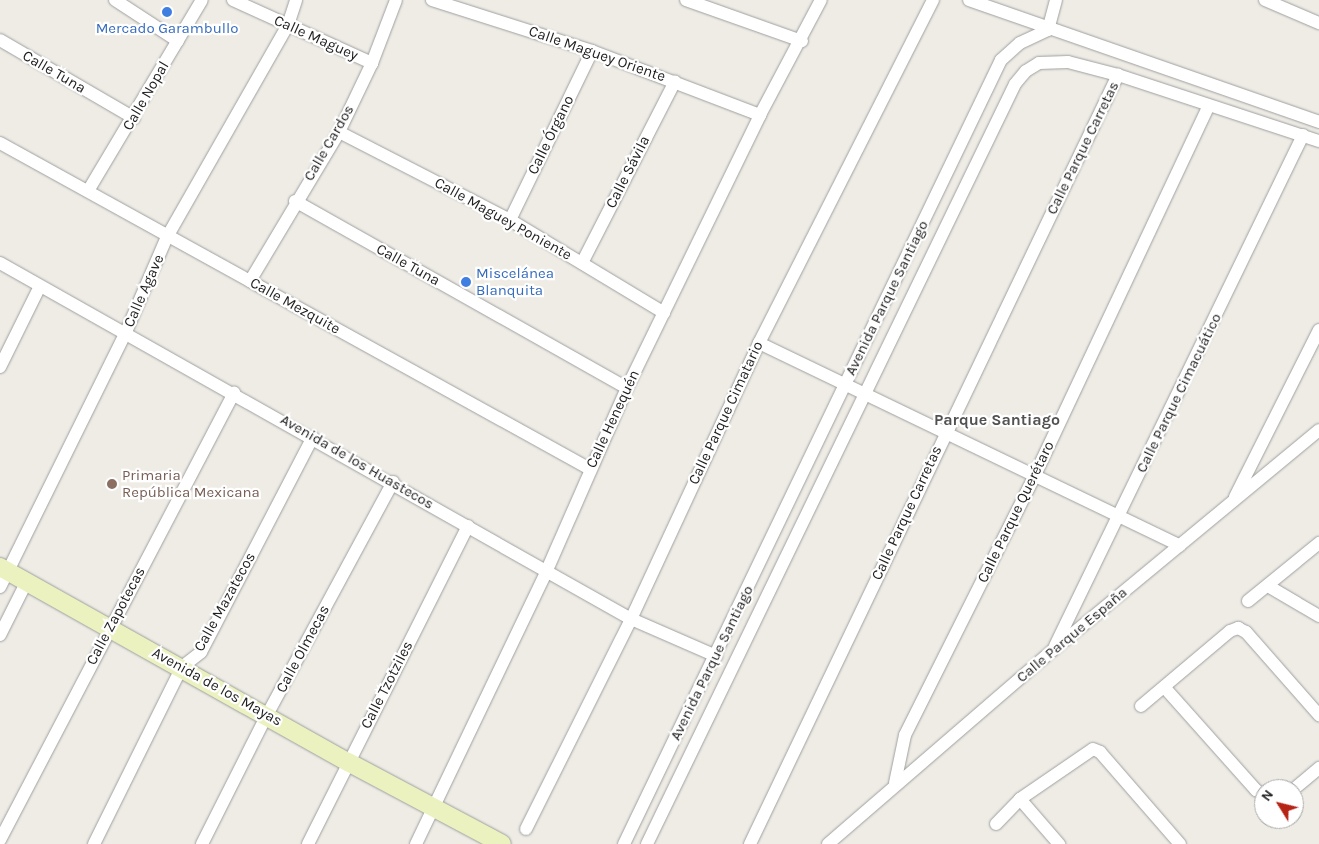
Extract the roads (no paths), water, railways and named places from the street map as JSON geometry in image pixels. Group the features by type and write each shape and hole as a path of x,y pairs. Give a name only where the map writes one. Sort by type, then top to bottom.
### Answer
{"street":[{"path":"115,0 178,41"},
{"name":"Calle Nopal","path":"88,191 134,118 202,0"},
{"name":"Calle Maguey","path":"233,0 372,62"},
{"name":"Calle Agave","path":"3,575 126,332 167,237 288,25 296,0"},
{"name":"Calle Cardos","path":"250,281 295,201 339,132 372,62 396,0"},
{"name":"Calle Maguey Oriente","path":"432,0 592,51 675,81 760,115"},
{"path":"686,0 802,41"},
{"name":"Calle Henequén","path":"416,844 546,570 627,388 760,115 802,41 821,0"},
{"name":"Calle Parque Cimatario","path":"526,829 631,619 759,343 933,0"},
{"path":"969,0 1048,30 1319,122"},
{"path":"1048,30 1056,0"},
{"path":"1266,0 1319,23"},
{"name":"Avenida Parque Santiago","path":"624,844 1001,60 1020,43 1048,30"},
{"name":"Calle Tuna","path":"0,40 134,118"},
{"name":"Calle Órgano","path":"510,220 592,51"},
{"name":"Avenida Parque Santiago","path":"647,844 864,392 1015,84 1026,71 1039,63 1068,62 1118,75 1208,107 1319,141"},
{"name":"Calle Parque Carretas","path":"750,844 1118,75"},
{"name":"Calle Sávila","path":"582,263 675,81"},
{"name":"Calle Parque Querétaro","path":"895,783 905,735 1035,475 1208,107"},
{"name":"Calle Maguey Poniente","path":"339,132 510,220 664,313"},
{"name":"Calle Parque Cimacuático","path":"1053,650 1303,136"},
{"name":"Calle Mezquite","path":"0,143 167,237 590,469"},
{"name":"Calle Tuna","path":"295,201 627,388"},
{"name":"Avenida de los Huastecos","path":"0,263 234,392 631,619 716,656"},
{"path":"0,366 40,286"},
{"path":"1233,501 1319,330"},
{"path":"759,343 846,383 1180,546"},
{"name":"Calle Zapotecas","path":"0,840 109,627 234,392"},
{"name":"Calle Parque España","path":"828,844 895,783 1319,430"},
{"name":"Calle Mazatecos","path":"94,844 182,667 201,652 313,437"},
{"name":"Calle Olmecas","path":"202,844 267,715 393,482"},
{"name":"Calle Tzotziles","path":"308,844 468,526"},
{"path":"1248,601 1319,543"},
{"name":"Avenida de los Mayas","path":"3,575 26,582 182,667 348,762 502,844"},
{"path":"0,635 26,582"},
{"path":"1268,586 1319,616"},
{"path":"1141,706 1165,688 1230,631 1238,628 1246,632 1319,715"},
{"path":"1165,688 1254,788"},
{"path":"996,824 1020,799 1087,750 1097,749 1180,844"},
{"path":"1304,781 1315,772 1319,787"},
{"path":"1020,799 1059,844"}],"place":[{"name":"Mercado Garambullo","path":"167,12"},
{"name":"Miscelánea Blanquita","path":"466,282"},
{"name":"Primaria República Mexicana","path":"112,484"}],"district":[{"name":"Parque Santiago","path":"997,420"}]}
